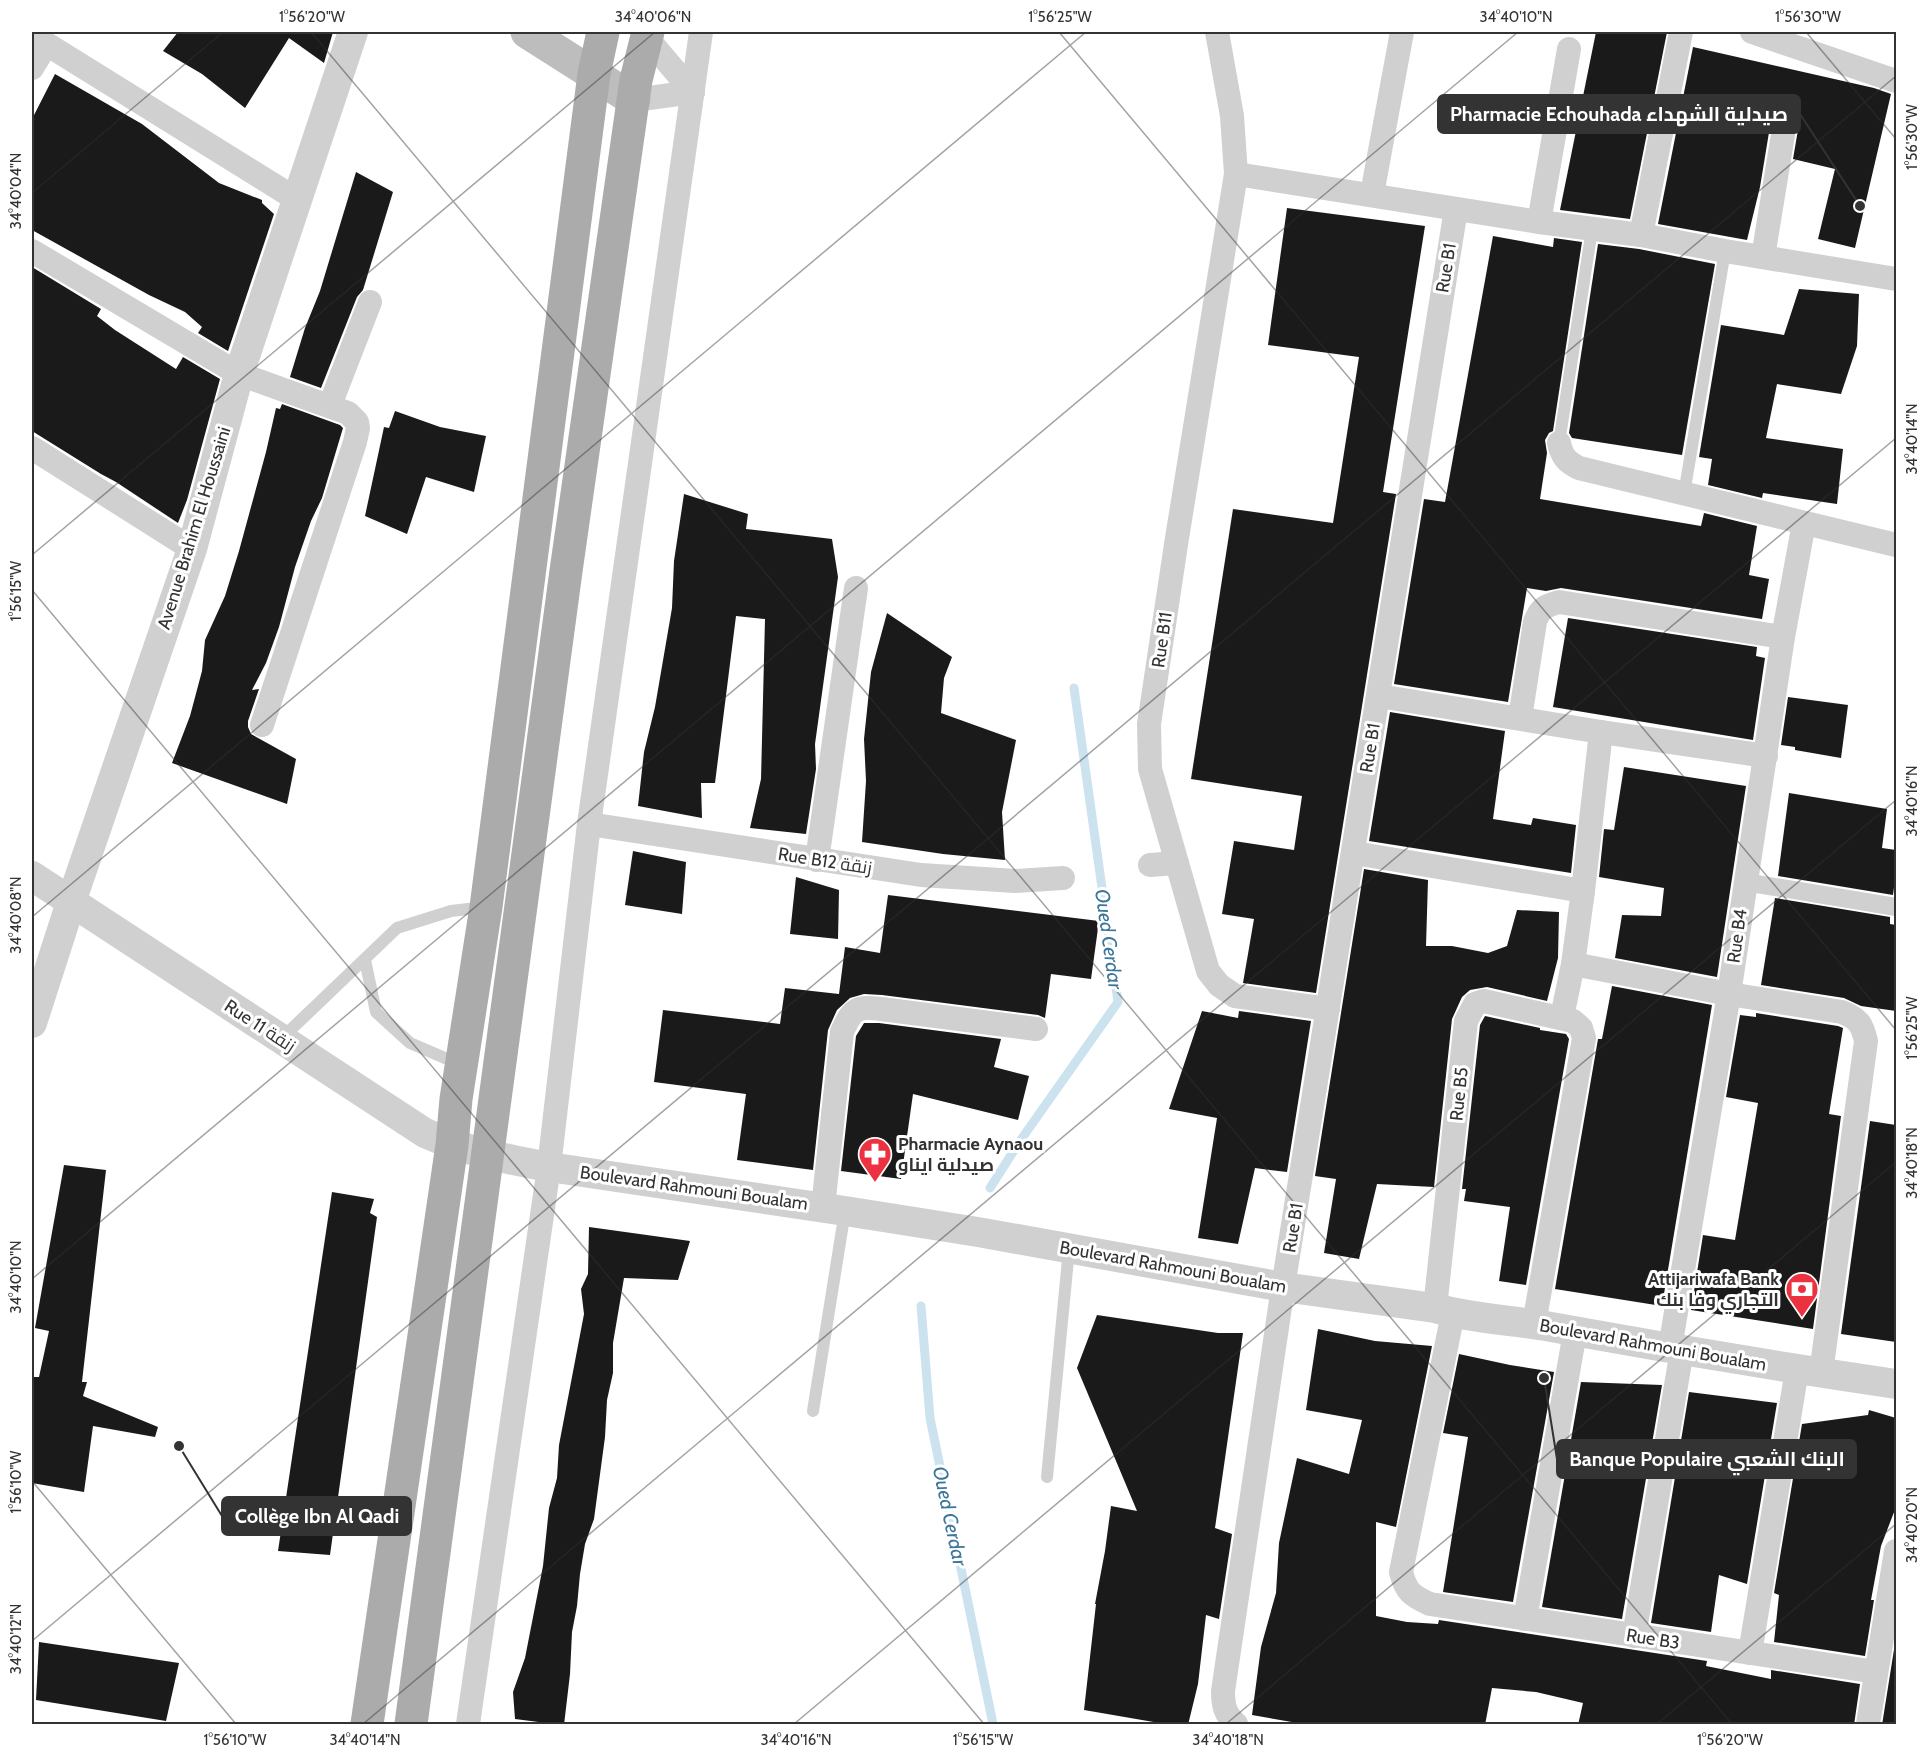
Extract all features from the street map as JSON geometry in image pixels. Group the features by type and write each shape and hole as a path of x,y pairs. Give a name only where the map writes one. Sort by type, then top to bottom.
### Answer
{"main road":[{"path":"527,32 634,100"},
{"path":"367,1725 486,907 594,74 603,32"},
{"path":"411,1725 566,571 644,34"}],"street":[{"name":"Avenue Brahim El Houssaini","path":"32,1023 192,549 239,374 354,32"},
{"path":"468,1725 549,1167 589,824 701,32"},
{"name":"Rue B11","path":"1217,32 1232,116 1236,174 1149,724 1150,769 1208,971 1219,985 1235,996 1328,1009"},
{"path":"1372,194 1402,32"},
{"path":"1641,235 1681,32"},
{"path":"1752,32 1896,81"},
{"path":"644,34 693,92"},
{"path":"32,68 39,40 296,199"},
{"path":"1539,222 1569,49"},
{"path":"634,100 693,92"},
{"path":"1763,257 1787,110"},
{"path":"1236,174 1592,230 1641,235 1896,279"},
{"name":"Rue B1","path":"1236,1725 1223,1706 1223,1691 1284,1287 1456,209"},
{"path":"32,251 239,374 330,405 354,416 358,428 262,724"},
{"path":"330,405 369,302"},
{"path":"1559,443 1562,454 1568,462 1579,468 1896,545"},
{"path":"32,448 192,549"},
{"name":"Rue B4","path":"1634,1636 1745,882 1804,523"},
{"path":"817,860 856,588"},
{"path":"1521,718 1535,622 1538,612 1545,606 1559,602 1784,637"},
{"path":"1379,696 1766,756"},
{"path":"1562,1017 1573,964 1583,891 1601,732"},
{"name":"Rue B12 زنقة","path":"589,824 921,875 1015,881 1063,878"},
{"path":"1354,853 1583,891"},
{"path":"1150,865 1177,863"},
{"name":"Rue 11 زنقة","path":"32,876 425,1133 452,1145"},
{"path":"1745,882 1896,907"},
{"path":"1573,964 1729,994 1842,1012 1855,1018 1863,1028 1866,1041 1809,1371 1750,1653"},
{"name":"Rue B5","path":"1430,1604 1416,1598 1405,1586 1401,1572 1444,1311 1466,1021 1475,1004 1485,1001 1562,1017 1577,1023 1584,1038 1534,1324"},
{"path":"834,1209 842,1032 849,1017 856,1009 866,1007 1036,1029"},
{"name":"Boulevard Rahmouni Boualam","path":"452,1145 549,1167 978,1232 1284,1287 1534,1324 1896,1384"},
{"path":"1525,1619 1575,1332"},
{"path":"1868,1725 1876,1672 1892,1610 1896,1551"},
{"name":"Rue B3","path":"1430,1604 1876,1672"}],"lane":[{"path":"1559,443 1592,230"},
{"path":"1684,494 1725,251"},
{"path":"281,1040 397,928 451,911 486,907"},
{"path":"365,960 376,1012 410,1043 462,1065"},
{"path":"813,1411 834,1209"},
{"path":"1047,1478 1069,1249"}],"building":[{"path":"178,32 333,32 324,63 289,38 245,108 202,74 163,51"},
{"path":"1596,32 1667,32 1630,219 1560,210"},
{"path":"1693,47 1874,88 1891,94 1855,248 1818,239 1835,169 1793,159 1801,112 1796,99 1789,96 1781,97 1773,108 1760,187 1747,240 1658,224"},
{"path":"55,74 142,124 219,183 262,200 262,203 274,214 228,351 198,333 202,327 185,312 149,295 32,230 32,119"},
{"path":"356,172 393,192 363,290 357,297 321,388 290,377 305,328 320,291"},
{"path":"1287,208 1425,226 1383,492 1396,494 1316,993 1243,983 1254,919 1222,914 1234,841 1294,850 1302,796 1191,779 1233,509 1333,523 1359,357 1268,345"},
{"path":"1493,236 1553,247 1554,238 1582,242 1553,431 1545,440 1547,453 1540,499 1701,526 1704,513 1757,526 1749,575 1769,579 1762,619 1561,588 1546,591 1527,588 1508,702 1394,684 1424,499 1445,502"},
{"path":"1598,244 1639,249 1715,264 1682,455 1572,438 1569,433"},
{"path":"32,267 101,309 97,316 176,369 183,357 220,379 187,500 178,523 32,431"},
{"path":"1799,289 1859,294 1857,346 1841,394 1777,384 1766,438 1843,449 1837,504 1763,493 1762,498 1708,485 1712,459 1699,457 1721,325 1784,335"},
{"path":"282,404 343,428 322,498 311,521 295,567 279,627 266,663 252,690 259,689 248,721 251,734 296,759 287,804 172,763 190,716 202,671 205,640 225,596 239,551 276,408 280,409"},
{"path":"395,411 440,427 486,436 474,492 426,477 407,534 365,516 384,427 389,428"},
{"path":"684,494 748,514 746,529 832,539 838,577 815,744 816,769 806,834 750,828 761,779 765,619 736,616 715,783 701,783 702,818 638,806 644,752 655,707 672,608 674,561"},
{"path":"887,613 952,657 944,678 941,713 1016,740 1002,812 1005,860 862,842 866,781 864,739 871,672"},
{"path":"1568,618 1757,647 1756,656 1765,658 1753,740 1553,707"},
{"path":"1788,697 1848,705 1841,758 1795,750 1795,747 1781,745"},
{"path":"1390,712 1505,731 1493,819 1531,825 1533,818 1576,825 1571,873 1369,841"},
{"path":"1624,767 1746,786 1717,977 1615,958 1622,915 1661,916 1664,888 1599,877 1604,829 1614,830"},
{"path":"1789,793 1887,809 1882,848 1896,850 1893,895 1778,876"},
{"path":"633,851 686,862 682,914 625,905"},
{"path":"1364,869 1428,880 1426,946 1452,946 1488,953 1507,946 1517,910 1559,912 1558,958 1547,1001 1487,987 1470,990 1462,997 1452,1019 1434,1187 1377,1184 1359,1259 1324,1253 1336,1179 1315,1176"},
{"path":"796,877 839,890 838,939 790,934"},
{"path":"888,895 1099,921 1091,979 1051,974 1045,1018 1038,1015 882,995 864,994 850,998 837,1010 828,1030 813,1170 737,1160 746,1094 654,1082 663,1010 780,1024 785,988 839,994 845,947 880,953"},
{"path":"1775,898 1890,917 1890,924 1896,925 1896,1011 1861,1006 1844,998 1761,985"},
{"path":"1612,986 1712,1005 1662,1306 1555,1289 1598,1039 1602,1039"},
{"path":"1202,1011 1238,1018 1239,1011 1311,1021 1287,1172 1255,1168 1238,1244 1198,1238 1217,1118 1169,1109"},
{"path":"1756,1013 1843,1028 1829,1114 1841,1116 1813,1329 1691,1310 1703,1235 1735,1240 1758,1103 1726,1097 1740,1015 1756,1017"},
{"path":"1485,1016 1566,1034 1569,1039 1526,1285 1499,1281 1510,1207 1464,1201 1466,1189 1462,1189 1480,1025"},
{"path":"864,1023 1001,1039 994,1067 1029,1076 1018,1120 913,1094 901,1179 841,1171 856,1036"},
{"path":"1870,1121 1896,1125 1896,1342 1841,1334"},
{"path":"64,1165 106,1170 82,1382 87,1382 83,1396 158,1427 155,1437 93,1426 84,1492 32,1483 34,1377 39,1377 49,1331 35,1328"},
{"path":"332,1192 374,1199 370,1213 377,1217 330,1555 278,1551"},
{"path":"589,1227 690,1241 678,1280 624,1278 613,1343 613,1373 607,1400 605,1437 594,1519 585,1544 580,1574 572,1632 564,1725 562,1725 515,1719 513,1692 525,1658 543,1566 549,1508 557,1478 559,1445 584,1314 581,1289 588,1274"},
{"path":"1097,1315 1218,1333 1243,1333 1215,1528 1232,1534 1219,1619 1206,1615 1198,1684 1188,1725 1171,1725 1084,1710 1095,1604 1111,1506 1137,1511 1077,1368"},
{"path":"1318,1329 1375,1341 1432,1346 1396,1527 1376,1522 1376,1616 1407,1622 1438,1624 1439,1620 1707,1661 1706,1666 1771,1679 1771,1670 1860,1684 1854,1725 1578,1725 1583,1703 1536,1692 1492,1688 1485,1725 1309,1725 1252,1715 1261,1647 1276,1593 1279,1543 1297,1458 1349,1474 1362,1420 1306,1410"},
{"path":"1459,1354 1554,1372 1513,1602 1443,1592 1468,1437 1443,1433"},
{"path":"1581,1382 1662,1385 1622,1619 1542,1607"},
{"path":"1689,1392 1777,1403 1747,1584 1719,1575 1711,1632 1651,1623"},
{"path":"1869,1410 1896,1418 1896,1507 1881,1546 1871,1600 1874,1600 1865,1656 1774,1642 1779,1595 1774,1593 1802,1424 1868,1415"},
{"path":"1896,1637 1896,1725 1882,1725"},
{"path":"39,1642 179,1663 166,1721 36,1700"}],"waterway":[{"name":"Oued Cerdar","path":"990,1188 1020,1141 1118,1002 1074,688"},
{"name":"Oued Cerdar","path":"921,1306 930,1418 993,1724"}],"place":[{"name":"Pharmacie Echouhada صيدلية الشهداء","path":"1860,206"},
{"name":"Pharmacie Aynaou صيدلية ايناو","path":"875,1183"},
{"name":"Attijariwafa Bank التجاري وفا بنك","path":"1802,1318"},
{"name":"Banque Populaire البنك الشعبي","path":"1544,1378"},
{"name":"Collège Ibn Al Qadi","path":"179,1446"}]}
